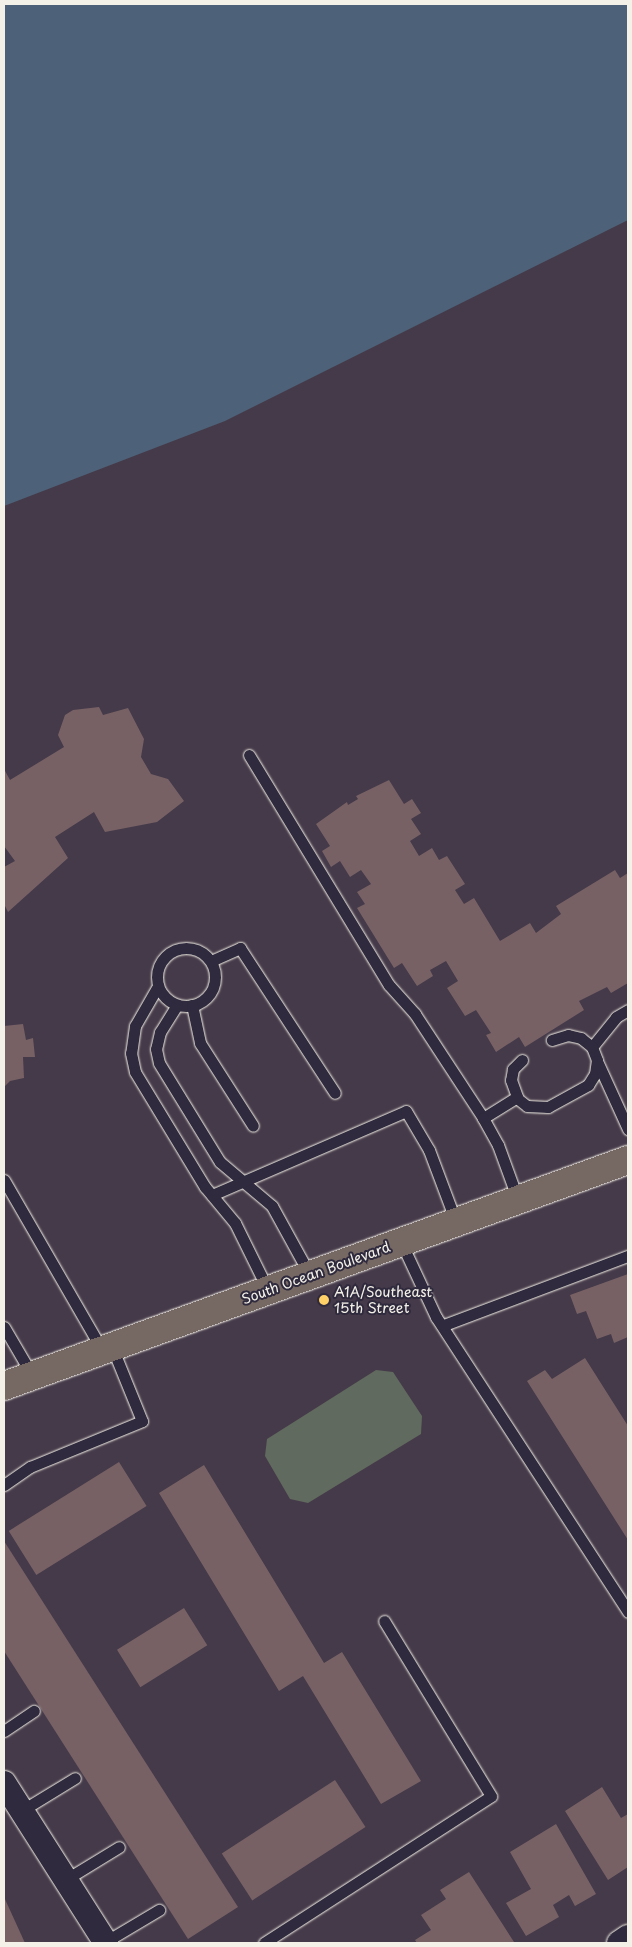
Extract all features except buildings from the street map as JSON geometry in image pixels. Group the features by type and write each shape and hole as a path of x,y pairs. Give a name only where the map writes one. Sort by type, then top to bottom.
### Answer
{"main road":[{"name":"South Ocean Boulevard","path":"4,1386 628,1160"}],"street":[{"path":"4,1783 106,1942"},
{"path":"619,1943 628,1937"}],"lane":[{"path":"250,754 389,985 415,1014 483,1118 498,1145 518,1200"},
{"path":"211,961 240,948 335,1093"},
{"path":"194,949 211,961 216,974 213,988 205,1000 192,1005 178,1005 166,998 158,986 157,972 162,959 173,950 194,949"},
{"path":"158,986 135,1026 131,1053 135,1072 212,1195 235,1223 268,1290"},
{"path":"178,1005 160,1032 156,1049 159,1063 220,1162 272,1206 310,1275"},
{"path":"192,1005 200,1043 253,1126"},
{"path":"592,1047 616,1017 628,1010"},
{"path":"552,1040 568,1035 581,1038 592,1047 628,1129"},
{"path":"522,1060 513,1069 511,1080 517,1097 527,1106 548,1107 588,1085 595,1074 597,1060"},
{"path":"483,1118 517,1097"},
{"path":"212,1195 242,1180 406,1112 429,1150 456,1222"},
{"path":"4,1180 107,1349 142,1421 30,1467 4,1485"},
{"path":"401,1242 436,1317 444,1325 628,1612"},
{"path":"444,1325 628,1256"},
{"path":"4,1327 32,1376"},
{"path":"264,1943 491,1796 384,1621"},
{"path":"4,1731 34,1711"},
{"path":"22,1811 75,1778"},
{"path":"65,1880 119,1847"},
{"path":"106,1942 159,1910"}],"green space":[{"path":"376,1370 393,1372 422,1416 421,1434 308,1503 290,1499 265,1456 267,1439"}],"water":[{"path":"4,4 628,4 628,220 225,421 4,506"}],"place":[{"name":"A1A/Southeast 15th Street","path":"324,1300"}]}
